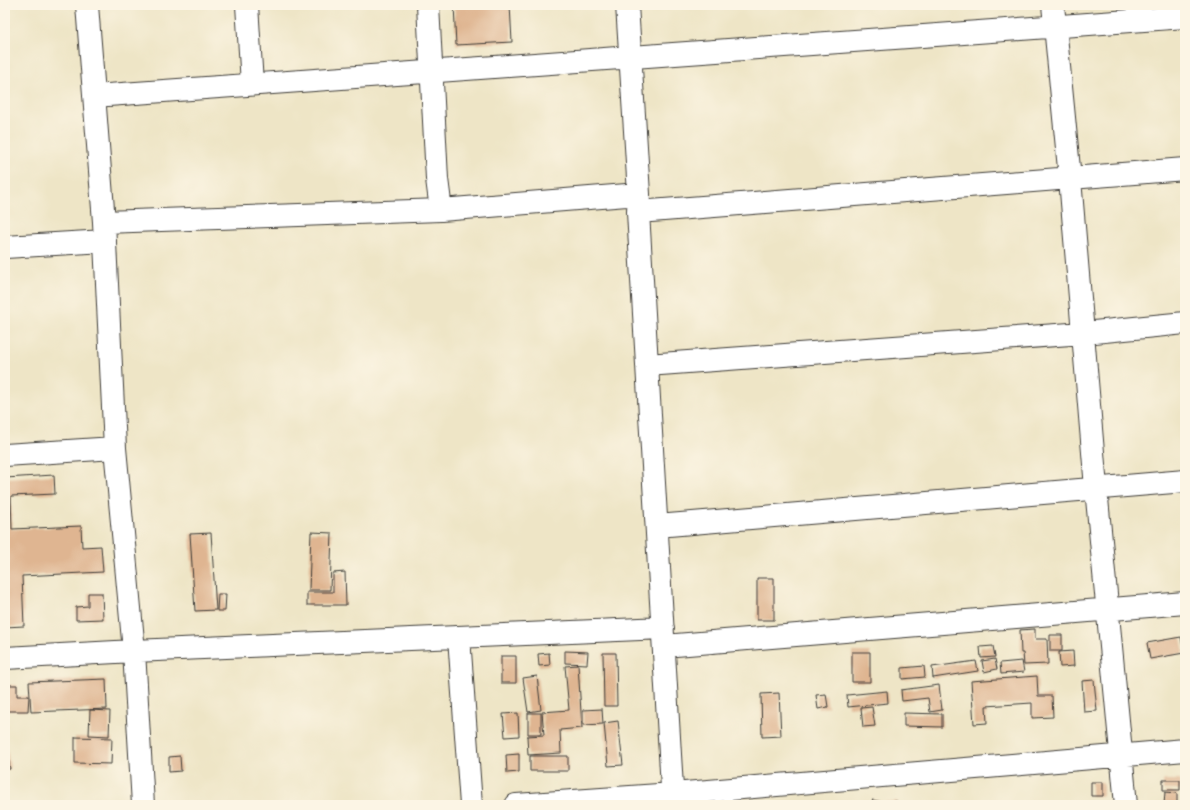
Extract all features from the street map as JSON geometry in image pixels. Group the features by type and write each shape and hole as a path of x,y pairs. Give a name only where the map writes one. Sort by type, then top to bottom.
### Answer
{"street":[{"path":"87,5 105,232 115,448 134,651 143,805"},
{"path":"247,5 252,84"},
{"path":"428,5 437,179 441,210"},
{"path":"627,5 673,799"},
{"path":"1053,5 1126,805"},
{"path":"94,96 1185,17"},
{"path":"5,247 105,232 441,210 639,203 1070,179 1185,169"},
{"path":"647,365 1084,333 1185,323"},
{"path":"5,455 115,448"},
{"path":"657,526 1185,481"},
{"path":"5,658 459,637 664,637 1108,610 1185,603"},
{"path":"459,637 471,805"},
{"path":"516,805 673,799 1185,750"}],"building":[{"path":"454,5 510,5 512,42 456,45"},
{"path":"54,475 55,494 11,496 12,529 81,526 82,547 101,546 103,572 22,576 24,626 5,627 5,478"},
{"path":"311,532 332,533 330,590 309,590"},
{"path":"211,533 216,610 195,611 190,534"},
{"path":"345,572 346,605 307,605 307,592 333,592 333,573"},
{"path":"757,578 774,578 774,620 757,620"},
{"path":"88,593 102,593 103,619 76,620 76,607 88,606"},
{"path":"218,594 226,594 225,611 217,611"},
{"path":"1035,629 1035,639 1047,639 1048,664 1024,665 1023,653 1021,653 1020,630"},
{"path":"1050,635 1062,635 1062,651 1050,651"},
{"path":"1181,637 1184,653 1150,659 1147,643"},
{"path":"993,646 995,657 981,658 980,647"},
{"path":"565,651 588,652 587,664 565,663"},
{"path":"1073,651 1074,666 1060,667 1059,652"},
{"path":"852,652 870,652 870,682 852,682"},
{"path":"549,653 550,665 539,666 538,654"},
{"path":"603,653 616,653 617,706 604,706"},
{"path":"501,656 516,656 516,683 501,683"},
{"path":"995,659 997,669 984,672 982,661"},
{"path":"976,661 978,671 933,678 932,667"},
{"path":"1022,661 1024,672 1001,674 1000,663"},
{"path":"578,665 582,728 560,730 561,753 528,755 527,736 544,735 542,712 569,710 565,666"},
{"path":"924,666 925,677 902,679 902,668"},
{"path":"537,676 541,710 528,712 523,678"},
{"path":"1037,676 1038,696 1052,696 1053,717 1032,718 1032,703 986,706 987,723 974,724 971,681"},
{"path":"106,679 107,709 31,712 29,682"},
{"path":"1094,680 1097,711 1084,712 1082,681"},
{"path":"5,685 17,685 17,696 29,696 28,711 5,711"},
{"path":"939,685 942,710 930,712 928,698 902,701 901,690"},
{"path":"887,691 888,703 848,707 847,695"},
{"path":"779,693 781,736 762,737 761,694"},
{"path":"826,694 828,707 818,709 816,695"},
{"path":"872,707 875,726 863,727 861,708"},
{"path":"602,709 603,724 583,725 583,710"},
{"path":"90,710 110,711 109,736 89,735"},
{"path":"518,713 519,736 505,737 503,714"},
{"path":"528,713 541,713 541,734 528,734"},
{"path":"904,713 942,714 942,727 904,726"},
{"path":"618,721 623,765 608,766 604,723"},
{"path":"75,737 112,738 111,764 75,763"},
{"path":"6,742 10,769 5,770 5,743"},
{"path":"519,754 519,772 507,773 506,755"},
{"path":"180,756 181,771 169,772 169,757"},
{"path":"530,756 568,756 568,771 530,771"},
{"path":"1163,780 1180,780 1180,790 1163,790"},
{"path":"1091,782 1103,782 1103,796 1091,796"},
{"path":"1165,792 1177,793 1177,805 1164,805"},
{"path":"872,800 883,802 882,805 872,805"},
{"path":"897,801 898,805 885,805 885,802"},
{"path":"995,803 1008,803 1008,805 995,805"}]}
